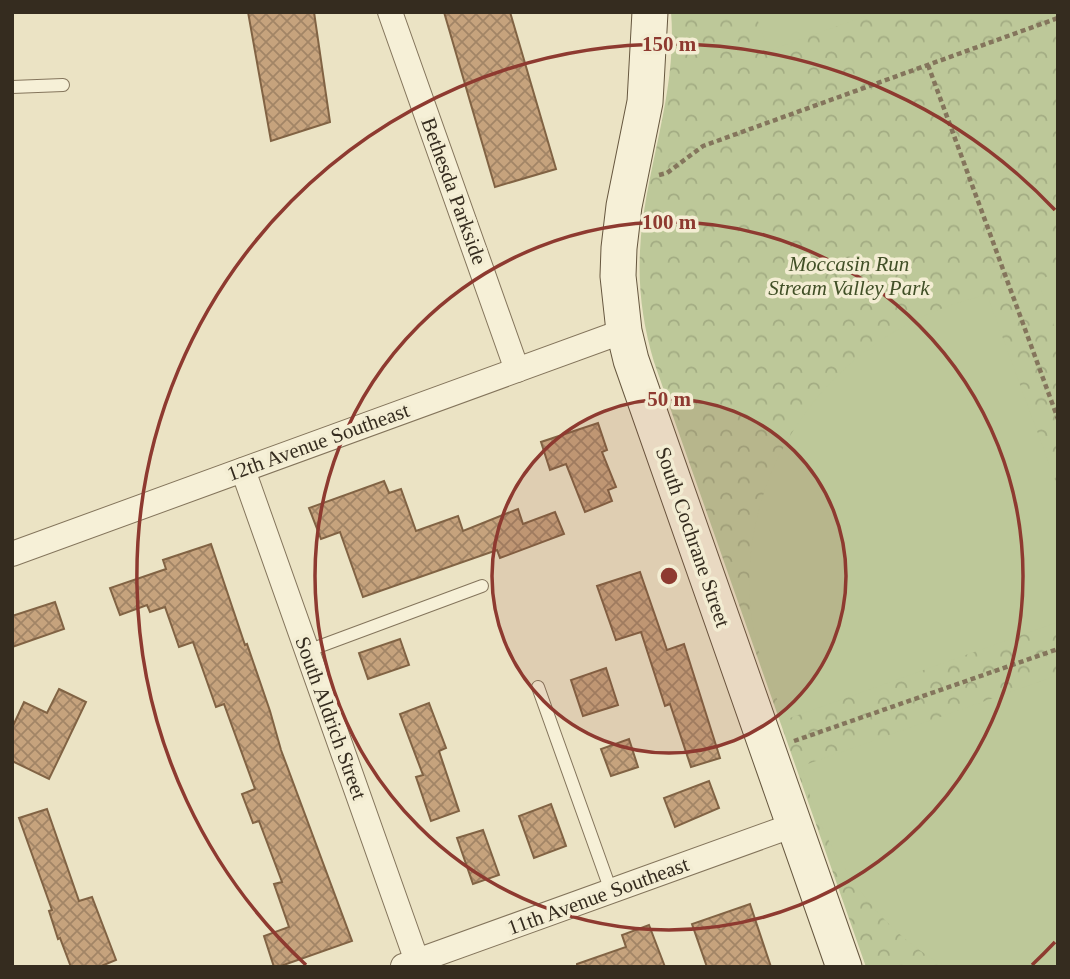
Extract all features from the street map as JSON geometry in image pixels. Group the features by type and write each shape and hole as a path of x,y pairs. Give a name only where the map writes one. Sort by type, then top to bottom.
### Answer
{"street":[{"name":"Bethesda Parkside","path":"390,12 517,370"},
{"name":"South Cochrane Street","path":"650,12 645,102 619,248 618,276 624,331 631,359 844,967"},
{"name":"12th Avenue Southeast","path":"12,554 624,331"},
{"name":"South Aldrich Street","path":"243,470 413,965"},
{"name":"11th Avenue Southeast","path":"413,965 794,825"}],"lane":[{"path":"12,87 64,85"},
{"path":"307,651 482,586"},
{"path":"538,687 611,891"}],"path":[{"path":"630,177 653,177 667,173 703,146 1058,18"},
{"path":"928,65 1058,419"},
{"path":"768,751 1058,649"}],"green space":[{"name":"Moccasin Run Stream Valley Park","path":"671,12 1058,12 1058,967 866,967 654,362 647,334 642,307 640,251 670,73"},
{"path":"755,12 877,12 768,51"},
{"path":"1058,271 1058,337 1038,281"},
{"path":"987,295 1058,488 1058,622 787,719 762,661 754,631 750,599 752,545 764,494 784,447 813,404 848,366 890,335 936,311"},
{"path":"1058,675 1058,967 947,967 904,938 867,900 851,878 824,832 802,766"}],"building":[{"path":"248,12 314,12 330,122 271,141"},
{"path":"444,12 510,12 556,169 495,187"},
{"path":"598,423 607,450 602,452 616,487 608,490 612,501 585,512 566,464 550,470 541,442"},
{"path":"384,481 389,493 401,489 416,531 458,516 463,531 518,509 523,524 555,512 564,534 500,558 497,550 363,597 340,532 321,539 309,508"},
{"path":"211,544 270,711 281,750 352,941 278,967 274,967 264,936 289,927 274,884 282,882 259,821 253,823 242,794 255,789 224,704 216,707 193,642 179,647 165,607 150,612 147,605 120,615 110,588 166,569 163,560"},
{"path":"640,572 667,650 684,644 720,758 691,767 670,704 665,706 641,632 616,640 597,586"},
{"path":"55,602 64,629 12,647 12,616"},
{"path":"400,639 409,665 368,679 359,653"},
{"path":"606,668 618,705 583,716 571,680"},
{"path":"59,689 86,702 49,779 12,761 12,728 24,702 47,713"},
{"path":"429,703 446,748 439,751 459,811 431,821 416,777 423,775 400,714"},
{"path":"629,739 638,767 611,776 601,749"},
{"path":"709,781 719,808 675,827 664,798"},
{"path":"551,804 566,846 534,858 519,816"},
{"path":"47,809 79,901 92,897 116,960 99,967 71,967 60,938 58,939 49,911 52,910 19,818"},
{"path":"483,830 499,875 473,884 457,838"},
{"path":"750,904 771,967 707,967 692,924"},
{"path":"649,925 665,967 577,967 577,964 626,947 622,935"}]}
